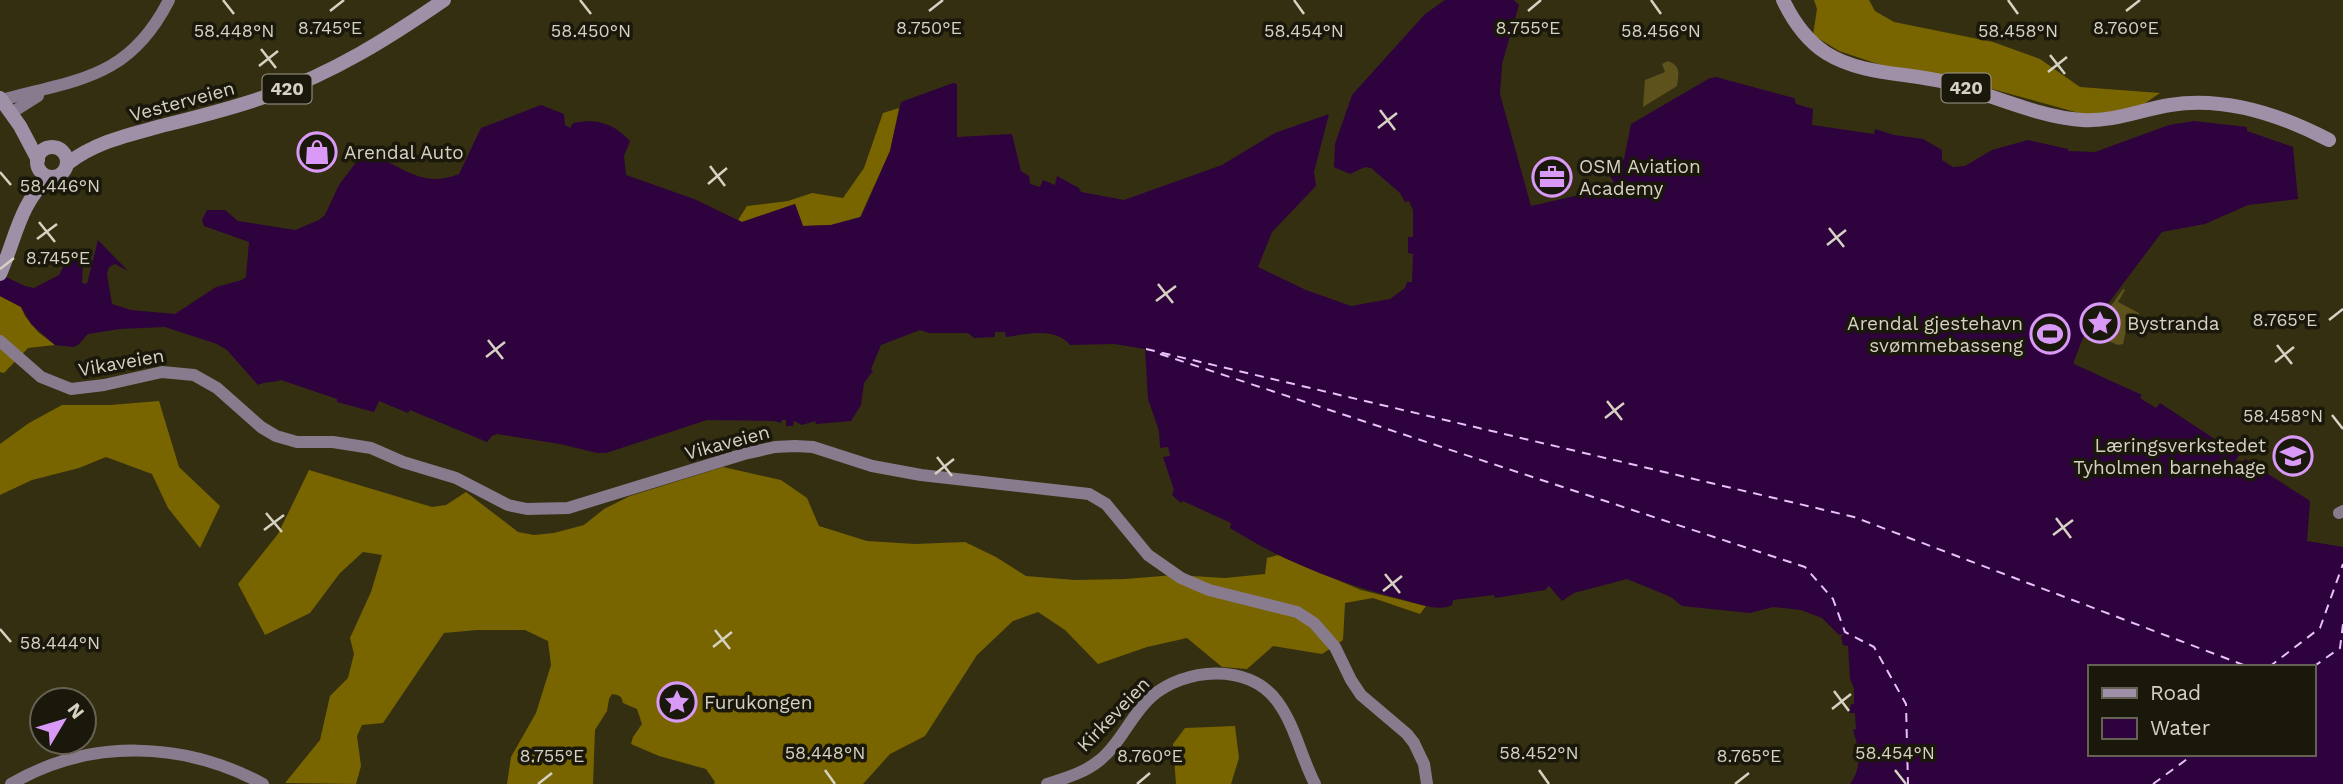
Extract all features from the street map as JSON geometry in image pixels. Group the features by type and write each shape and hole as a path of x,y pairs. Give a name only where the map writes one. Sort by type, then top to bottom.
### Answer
{"main road":[{"path":"42,168 7,104 104,70 143,41 169,0"},
{"name":"Vesterveien","path":"55,148 114,139 243,104 296,85 380,43 443,0"},
{"name":"420","path":"1783,0 1806,36 1818,47 1841,61 1884,73 1948,83 2059,117 2096,121 2175,105 2218,104 2343,145"},
{"path":"20,126 34,138 66,156 67,164"},
{"name":"Vesterveien","path":"67,164 85,151 114,139"},
{"name":"420","path":"1,272 29,201 38,186 42,152 55,148"},
{"name":"420","path":"42,168 59,175 67,164"},
{"name":"420","path":"0,249 42,168"},
{"name":"Vikaveien","path":"0,341 41,377 71,389 104,385 162,372 194,375 217,388 261,427 276,436 297,442 333,442 371,448 403,462 456,478 508,505 527,509 568,508 744,454 786,446 813,447 873,466 921,475 1089,494 1106,504 1148,555 1181,578 1209,590 1297,612 1314,623 1335,647 1361,695 1414,743 1424,764 1427,784"},
{"name":"Kirkeveien","path":"1046,784 1084,772 1101,760 1143,705 1158,692 1181,680 1222,673 1249,679 1261,685 1274,697 1284,711 1315,784"},
{"path":"11,784 64,760 131,750 194,756 221,764 263,784"}],"shaded area":[{"path":"1814,0 1869,0 1875,11 1894,22 1993,42 2040,59 2080,87 2160,93 2138,108 2086,115 1974,84 1881,65 1839,51 1813,35 1817,9"},
{"path":"1668,61 1677,68 1677,86 1643,107 1645,80 1665,72 1662,64"},
{"path":"899,108 890,151 860,217 831,225 803,226 795,204 742,222 738,220 747,206 788,201 812,193 843,198 864,168 883,113"},
{"path":"2123,289 2125,290 2118,302 2139,313 2136,328 2141,329 2140,334 2126,330 2123,344 2118,345 2099,337 2108,319 2106,313"},
{"path":"0,296 21,307 38,332 55,345 28,348 4,373 0,372"},
{"path":"159,401 179,467 220,506 200,548 168,508 152,474 106,457 79,468 32,480 0,495 0,444 29,423 62,405"},
{"path":"723,467 781,480 807,498 819,526 867,541 915,544 965,542 1026,576 1075,580 1175,575 1225,578 1265,574 1267,558 1278,555 1361,590 1426,606 1420,614 1373,598 1345,603 1343,640 1322,654 1273,646 1247,669 1222,667 1187,638 1147,647 1098,664 1065,630 1038,612 1013,621 977,655 925,736 890,754 863,784 714,784 706,769 659,756 631,744 642,724 637,709 623,703 620,696 612,694 607,711 595,730 593,784 507,784 511,757 536,713 551,665 548,641 525,630 444,633 383,723 362,725 357,736 361,766 356,784 285,783 320,740 330,696 348,678 354,654 350,638 371,592 382,555 363,552 340,573 310,613 265,635 238,584 278,534 309,470 432,507 446,505 466,492 518,532 534,535 584,525 604,509 630,496"},
{"path":"1235,726 1239,758 1231,784 1176,784 1173,744 1185,728"}],"water":[{"path":"1445,0 1514,0 1519,5 1502,64 1500,94 1531,206 1601,190 1614,182 1610,176 1624,159 1631,124 1716,77 1794,98 1796,104 1813,109 1812,125 1874,134 1875,129 1923,139 1942,150 1942,160 1953,167 1965,166 1992,150 2028,140 2068,151 2095,152 2169,125 2194,121 2247,127 2247,131 2293,147 2298,199 2248,205 2205,224 2162,232 2095,321 2091,331 2086,330 2074,364 2142,395 2140,398 2156,408 2160,403 2239,455 2230,470 2237,470 2245,459 2310,501 2307,541 2343,547 2343,784 1850,784 1857,771 1859,757 1853,730 1856,729 1855,713 1849,713 1851,704 1854,704 1854,688 1850,679 1848,646 1843,645 1841,637 1844,634 1839,635 1822,618 1801,610 1773,607 1750,613 1682,606 1671,597 1627,579 1574,593 1562,601 1549,586 1545,590 1495,598 1494,595 1453,600 1452,605 1435,608 1315,571 1230,528 1231,523 1183,501 1181,503 1172,495 1174,490 1163,457 1170,456 1168,447 1160,448 1159,431 1148,399 1145,349 1114,344 1070,345 1064,339 1049,334 1032,333 1006,337 1005,332 995,332 995,337 974,338 968,333 929,333 920,330 881,345 871,369 873,371 864,383 861,405 851,421 816,424 815,421 802,425 794,421 793,426 786,426 786,420 781,423 707,420 606,453 597,453 497,434 487,442 410,410 408,413 379,401 374,412 337,402 337,399 281,380 258,385 227,350 217,344 165,327 88,334 73,347 55,345 31,324 21,307 0,296 0,274 34,288 59,275 68,258 83,260 82,283 87,284 98,240 128,271 115,264 109,267 107,274 112,304 131,310 175,314 216,287 246,277 249,242 204,226 202,220 207,210 225,210 238,221 295,230 325,215 339,185 363,153 431,179 459,174 481,128 541,105 564,114 565,125 570,128 573,123 590,121 604,123 624,135 630,141 624,156 626,175 694,199 742,222 795,204 803,226 831,225 861,217 890,151 901,102 953,83 957,84 957,137 1012,134 1021,171 1029,176 1030,184 1040,187 1043,180 1055,185 1057,176 1079,188 1081,192 1124,200 1222,165 1275,133 1329,114 1314,172 1316,186 1272,232 1258,267 1306,290 1351,306 1390,299 1405,288 1407,282 1412,282 1413,254 1408,253 1408,237 1413,237 1413,210 1409,201 1405,202 1400,193 1371,168 1365,167 1350,174 1334,167 1335,144 1352,95 1425,14"}],"ferry route":[{"path":"1146,349 1854,517 2244,665"},
{"path":"1160,354 1805,567 1833,599 1845,632 1874,647 1906,704 1908,784"},
{"path":"2272,665 2320,628 2343,564"},
{"path":"2315,666 2340,648 2343,624"},
{"path":"2153,784 2191,756"}],"place":[{"name":"Arendal Auto","path":"317,152"},
{"name":"OSM Aviation Academy","path":"1552,177"},
{"name":"Bystranda","path":"2100,323"},
{"name":"Arendal gjestehavn svømmebasseng","path":"2050,334"},
{"name":"Læringsverkstedet Tyholmen barnehage","path":"2293,456"},
{"name":"Furukongen","path":"677,702"}]}
